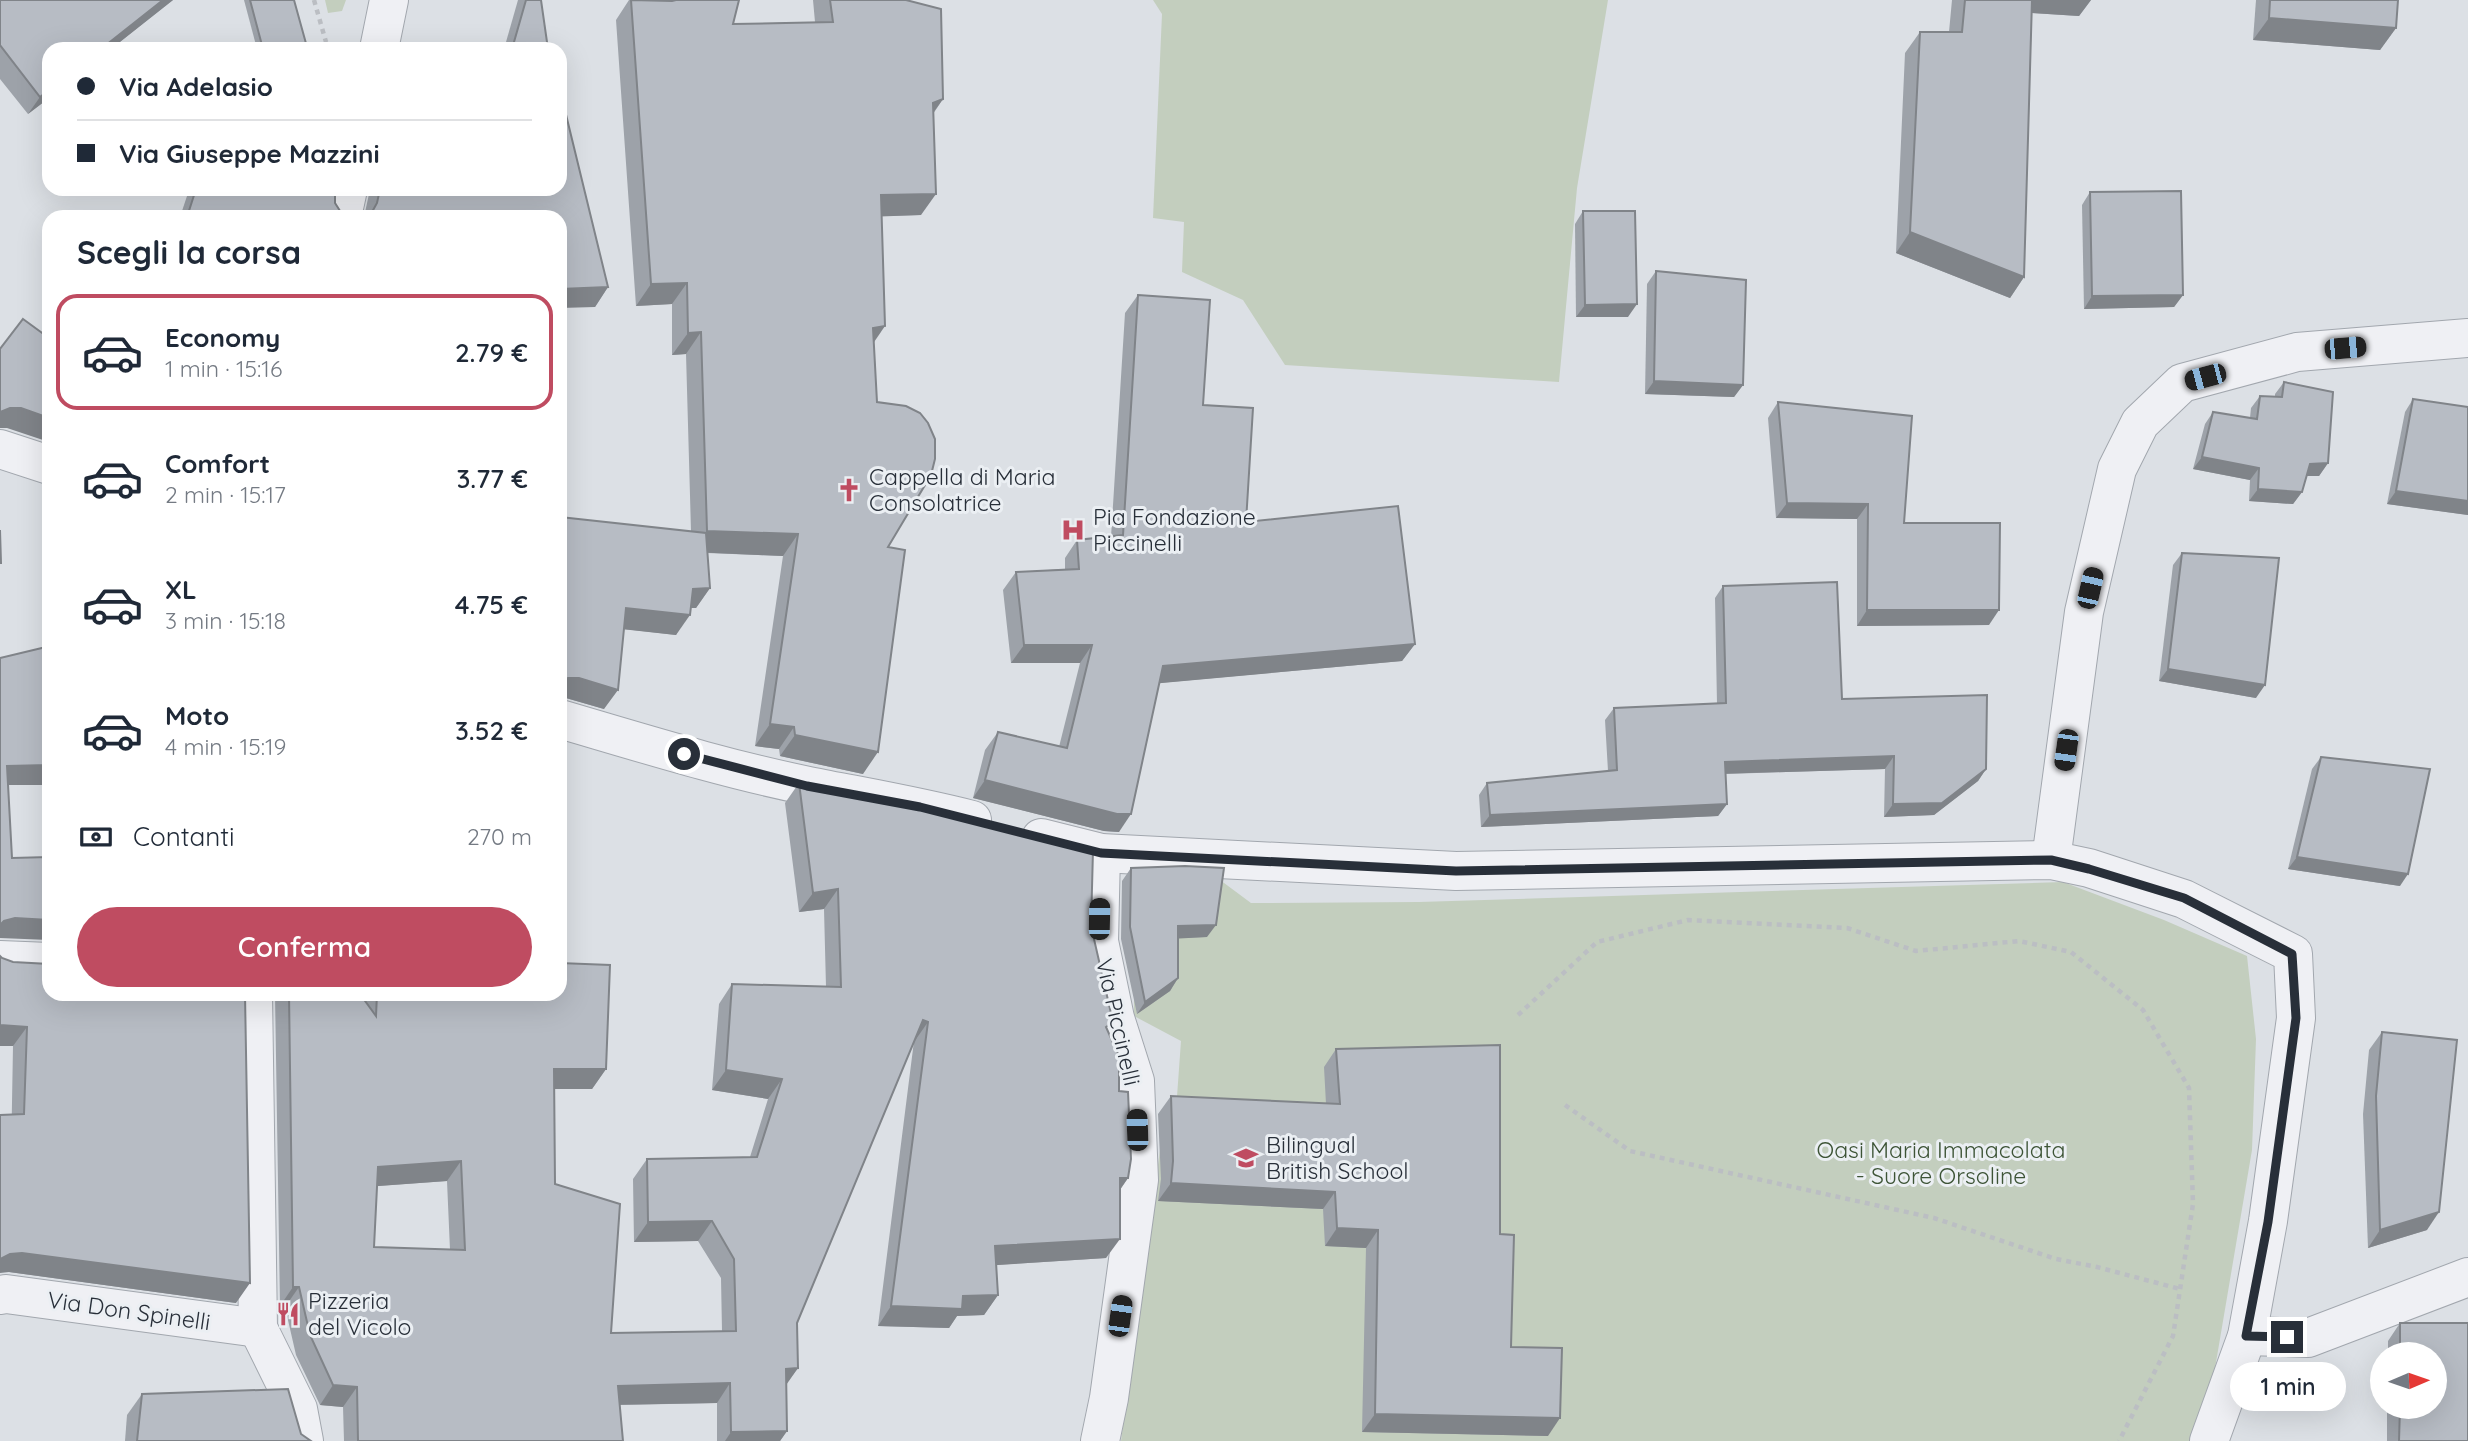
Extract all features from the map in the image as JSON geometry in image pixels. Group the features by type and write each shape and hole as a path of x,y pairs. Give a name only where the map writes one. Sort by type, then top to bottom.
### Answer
{"street":[{"path":"380,42 389,0"},
{"path":"2051,860 2084,612 2117,469 2140,423 2182,383 2297,352 2468,338"},
{"path":"0,449 42,463"},
{"path":"567,721 807,786 920,807 1101,853 1456,871 2051,860 2184,898 2292,954 2296,1018 2268,1222 2246,1336 2209,1441"},
{"name":"Via Piccinelli","path":"1100,1441 1109,1398 1139,1180 1135,1081 1115,1018 1099,940 1101,853"},
{"path":"0,960 42,962"},
{"path":"253,1001 258,1328 298,1409 304,1441"},
{"path":"2246,1336 2308,1338 2468,1277"},
{"name":"Via Don Spinelli","path":"0,1295 258,1328"}],"path":[{"path":"314,0 326,42"},
{"path":"1518,1015 1597,942 1688,920 1847,928 1916,951 2019,941 2071,952 2143,1010 2189,1088 2193,1204 2173,1336 2119,1441"},
{"path":"1565,1105 1630,1151 1934,1219 2056,1259 2180,1289"}],"green space":[{"path":"325,0 346,0 342,11 328,13"},
{"path":"1153,0 1608,0 1577,188 1559,382 1285,365 1243,300 1182,272 1184,222 1153,218 1162,14"},
{"name":"Oasi Maria Immacolata - Suore Orsoline","path":"1216,877 1251,903 1419,902 2063,882 2164,920 2247,956 2256,1039 2252,1150 2212,1386 2193,1441 1121,1441 1160,1150 1173,1152 1181,1041 1134,1016 1134,880"}],"building":[{"path":"0,0 163,0 110,42 42,42 40,97 0,45"},
{"path":"250,0 294,0 306,42 261,42"},
{"path":"526,0 541,0 547,42 514,42"},
{"path":"631,0 739,0 733,24 833,22 830,0 906,0 941,9 943,99 933,103 936,194 881,195 885,326 873,328 877,402 906,406 920,413 935,439 935,459 931,475 888,547 905,550 878,752 795,735 794,727 770,724 798,534 707,531 701,332 688,333 687,283 651,284"},
{"path":"1965,0 2032,0 2024,277 1910,232 1920,32 1962,32"},
{"path":"2270,0 2398,0 2396,28 2269,18"},
{"path":"567,119 608,287 567,289 567,210 373,210 378,196 567,196"},
{"path":"2181,191 2183,295 2092,296 2090,192"},
{"path":"194,196 335,196 335,203 339,210 189,210"},
{"path":"1583,211 1635,211 1637,304 1585,305"},
{"path":"1656,271 1746,280 1743,385 1654,381"},
{"path":"1138,295 1210,300 1203,405 1253,408 1246,522 1398,506 1415,644 1163,666 1131,814 1117,814 985,780 998,732 1067,748 1092,645 1024,645 1016,572 1079,569 1077,540 1123,535"},
{"path":"23,319 42,333 42,416 21,408 0,412 0,349"},
{"path":"2284,382 2333,392 2328,463 2310,464 2302,492 2258,489 2259,468 2202,457 2213,412 2257,419 2260,396 2282,397"},
{"path":"2413,399 2468,407 2468,501 2396,491"},
{"path":"1778,402 1912,416 1904,523 2000,523 1999,610 1867,610 1868,504 1787,503"},
{"path":"567,518 706,533 710,588 693,589 690,615 626,608 618,690 579,678 568,678"},
{"path":"2182,553 2279,558 2265,685 2168,669"},
{"path":"1837,582 1842,699 1987,695 1986,769 1942,803 1893,804 1894,756 1725,762 1727,804 1490,815 1487,783 1617,770 1614,708 1726,703 1723,586"},
{"path":"42,648 42,765 7,766 12,858 42,857 42,920 15,918 0,925 0,658"},
{"path":"2321,757 2430,769 2408,874 2297,857"},
{"path":"799,783 929,809 1093,850 1091,926 1113,1022 1106,1027 1119,1056 1119,1091 1128,1092 1131,1159 1128,1178 1120,1178 1120,1239 995,1246 998,1295 963,1296 962,1309 891,1306 928,1022 923,1020 797,1323 798,1368 786,1369 787,1431 731,1432 730,1383 618,1386 623,1441 358,1441 357,1387 333,1385 310,1335 299,1287 293,1287 289,1001 365,1001 376,1016 377,1001 567,1001 567,963 610,965 606,1069 554,1069 555,1184 620,1204 611,1333 736,1331 734,1259 712,1221 648,1222 647,1159 757,1157 782,1079 726,1070 732,984 841,987 838,889 813,893","holes":["461,1161 465,1250 374,1247 378,1167"]},
{"path":"1131,868 1224,868 1216,925 1178,926 1178,978 1145,1002 1130,927"},
{"path":"0,956 13,962 42,964 42,1001 245,1001 250,1283 22,1253 10,1254 0,1259 0,1115 24,1114 27,1027 0,1025"},
{"path":"2382,1032 2457,1040 2439,1212 2380,1230 2376,1096"},
{"path":"1500,1045 1500,1234 1514,1235 1511,1347 1562,1348 1560,1418 1375,1414 1378,1230 1337,1228 1335,1192 1171,1183 1171,1096 1340,1104 1336,1049"},
{"path":"2400,1323 2468,1323 2468,1441 2399,1441 2400,1419 2447,1419 2447,1342 2400,1342"},
{"path":"288,1389 301,1434 311,1441 137,1441 142,1394"}],"place":[{"name":"Cappella di Maria Consolatrice","path":"849,490"},
{"name":"Pia Fondazione Piccinelli","path":"1073,530"},
{"name":"Bilingual British School","path":"1246,1158"},
{"name":"Pizzeria del Vicolo","path":"288,1314"}],"route":[{"path":"684,754 807,786 920,807 1101,853 1456,871 2051,860 2184,898 2292,954 2296,1018 2268,1222 2246,1336 2287,1337"}]}
